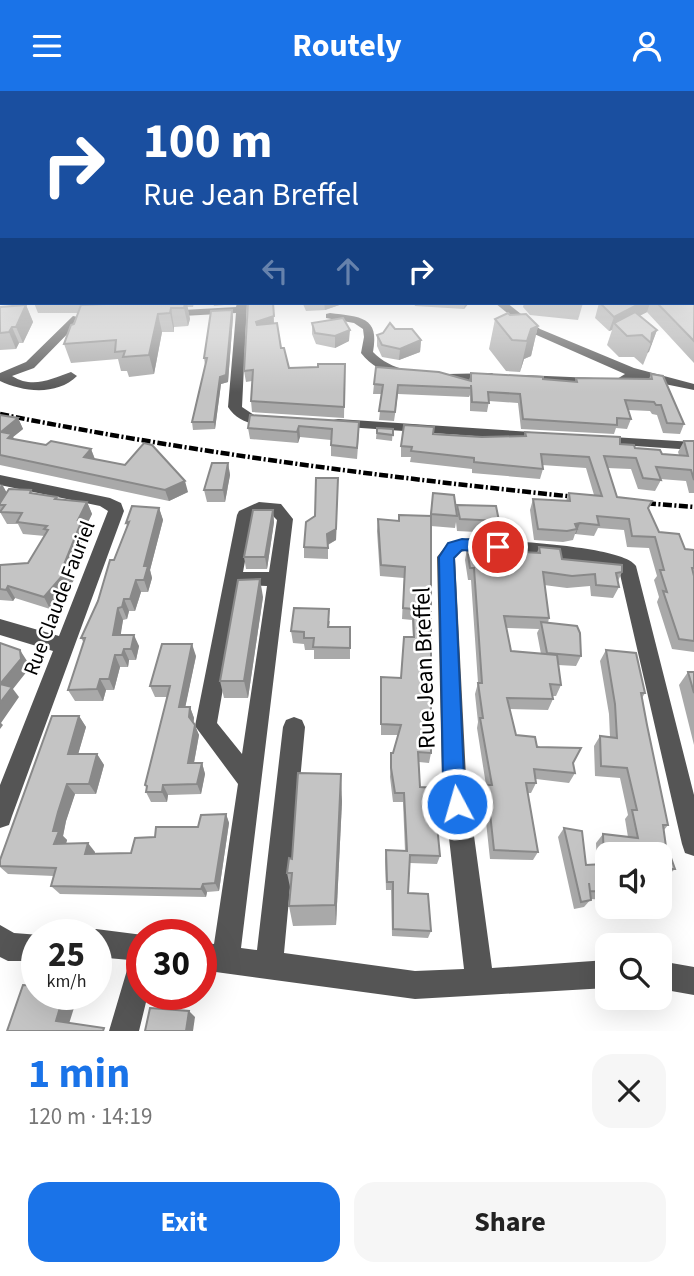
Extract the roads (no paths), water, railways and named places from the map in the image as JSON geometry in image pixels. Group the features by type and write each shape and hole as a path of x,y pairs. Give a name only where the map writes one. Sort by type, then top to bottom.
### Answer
{"street":[{"path":"503,305 536,331 634,373 691,391"},
{"path":"146,314 242,306 237,411 245,417 264,421 292,422"},
{"path":"2,377 30,365 78,313 91,317"},
{"path":"330,316 364,324 370,333 366,347 370,358 383,368 403,373 617,383 625,381 634,373"},
{"path":"2,377 23,386 58,383 71,376"},
{"path":"326,422 559,438"},
{"path":"583,439 694,446"},
{"name":"Rue Claude Fauriel","path":"0,479 104,502 115,507 115,516 0,816"},
{"path":"217,943 250,781 285,519 275,508 259,507 245,515 206,726 250,781"},
{"name":"Rue Jean Breffel","path":"480,983 454,777 446,557 454,547 470,544 606,557 620,561 630,571 694,844"},
{"path":"233,577 277,579"},
{"path":"0,627 64,646"},
{"path":"269,967 294,727"},
{"path":"3,946 21,947"},
{"path":"217,958 415,985 595,974"},
{"path":"672,977 694,981"},
{"path":"124,1031 130,1010"}],"railway":[{"path":"0,414 146,441 292,463 586,498"},
{"path":"631,502 694,507"}]}
